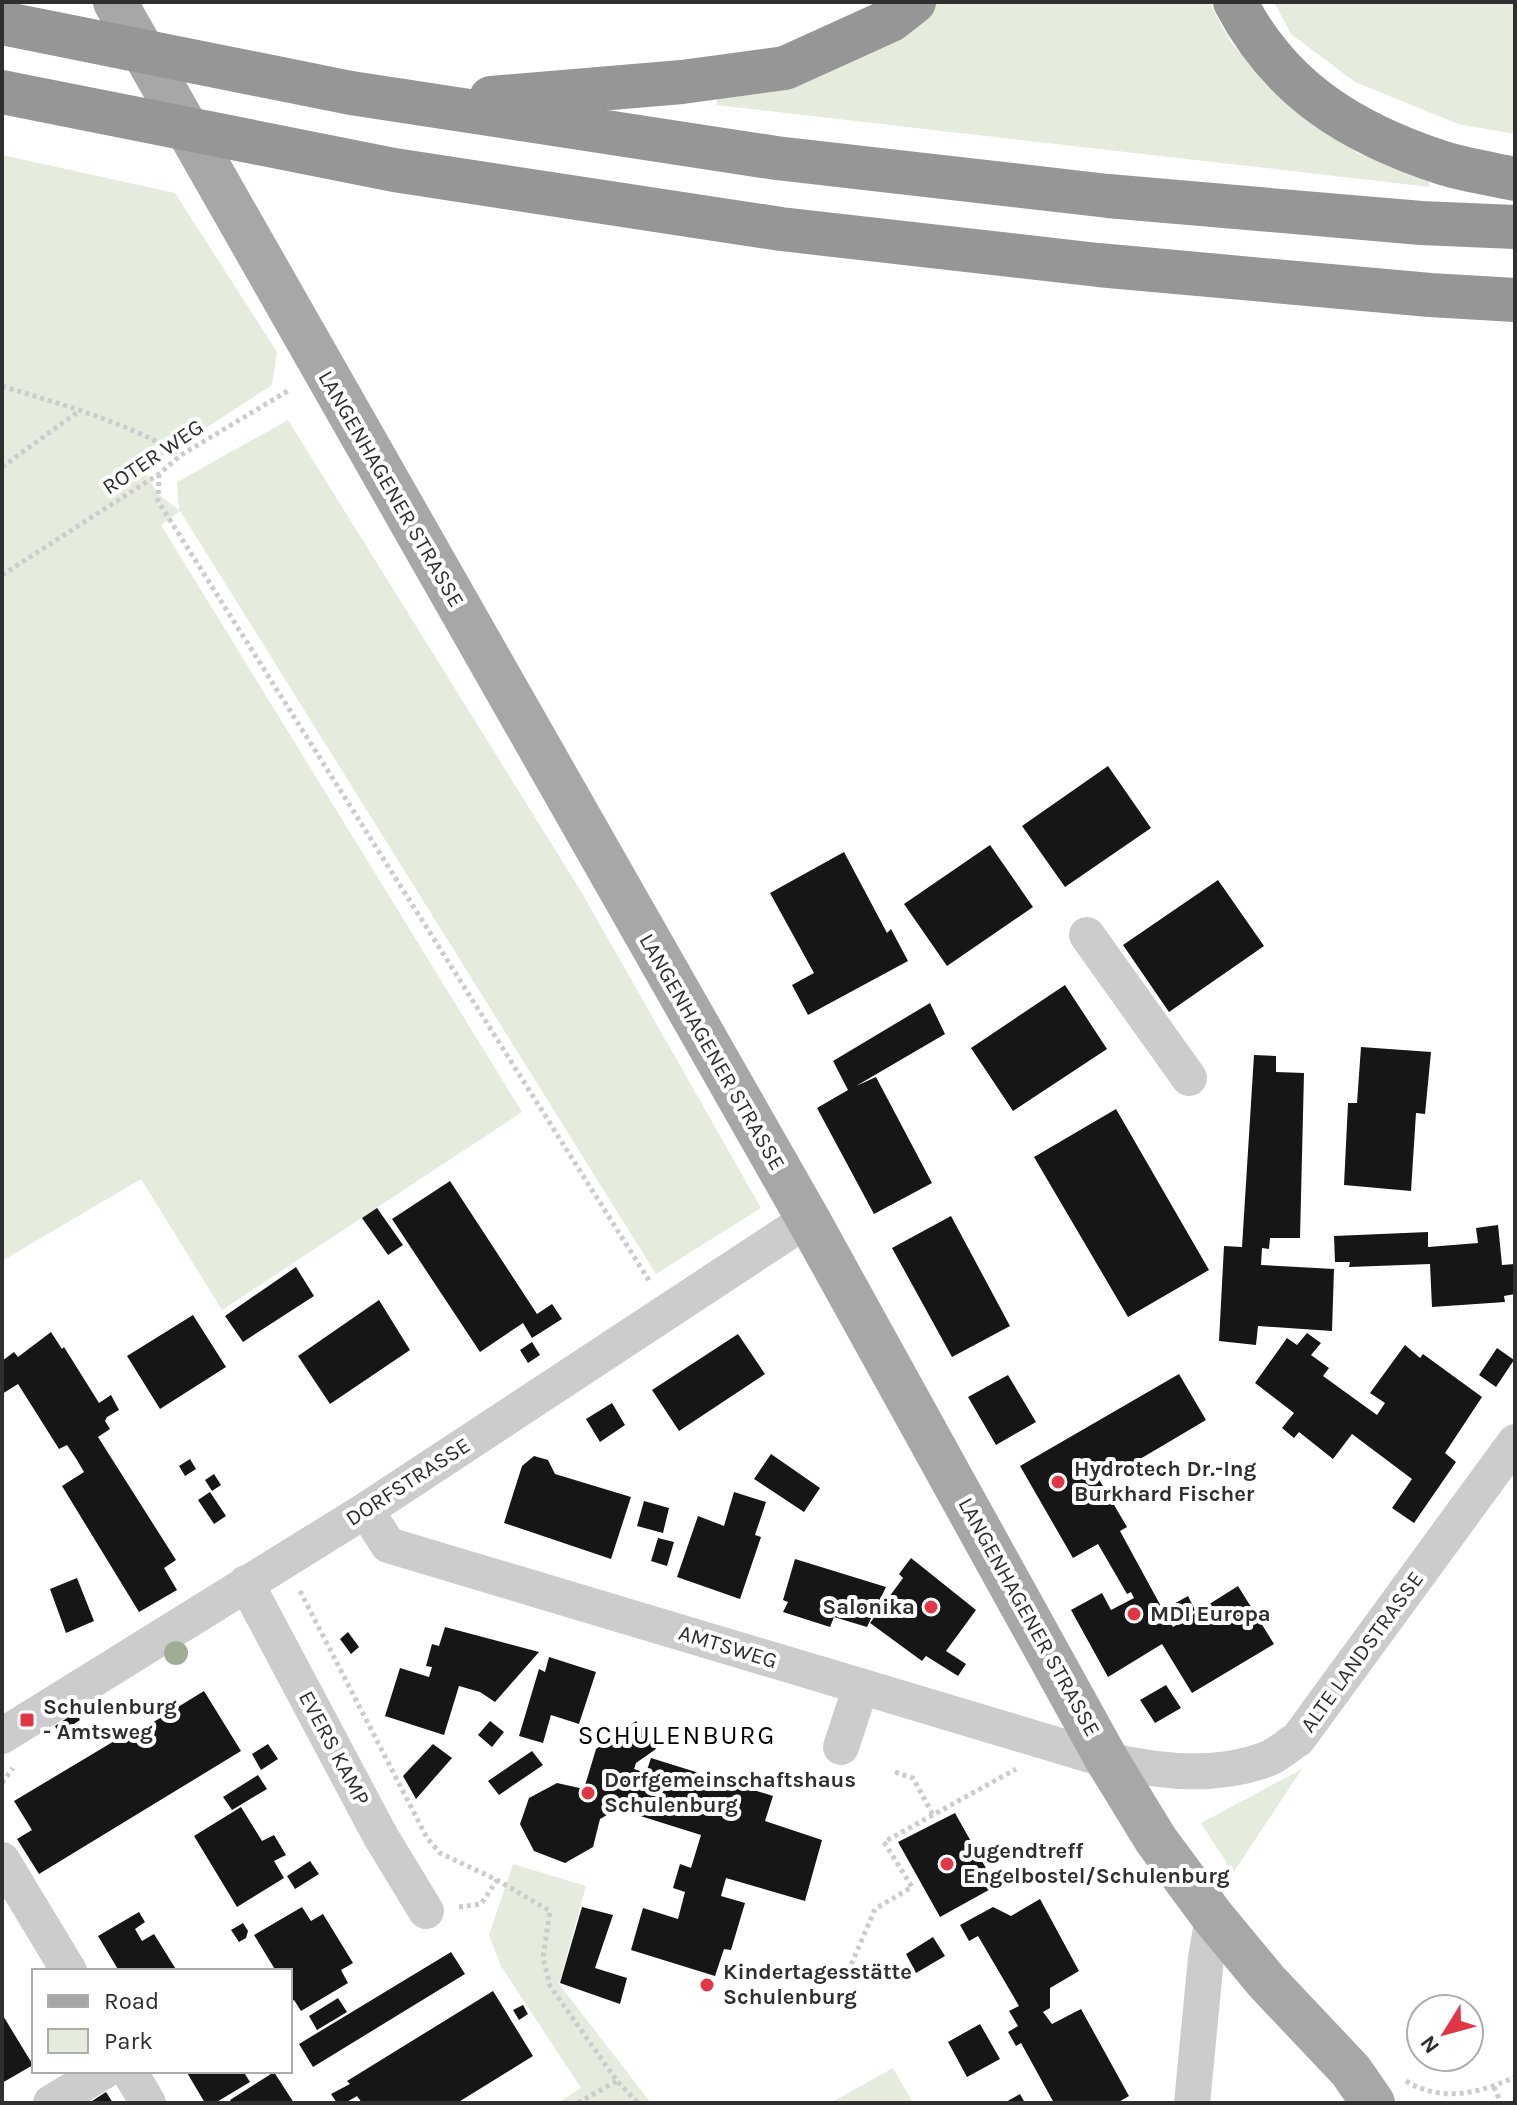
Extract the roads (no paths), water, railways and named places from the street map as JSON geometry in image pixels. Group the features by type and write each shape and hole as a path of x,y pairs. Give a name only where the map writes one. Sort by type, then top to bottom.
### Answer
{"highway":[{"path":"417,104 682,82 785,68 891,20 914,2"},
{"path":"1235,2 1247,26 1279,68 1337,117 1444,164 1515,179"},
{"path":"2,23 351,93 776,158 1092,194 1421,223 1515,227"},
{"path":"2,92 394,170 781,229 1051,260 1515,300"}],"main road":[{"name":"LANGENHAGENER STRASSE","path":"115,2 808,1219 1107,1760 1156,1840 1213,1917 1266,1981 1362,2087 1398,2103"}],"street":[{"path":"1087,935 1189,1078"},
{"name":"DORFSTRASSE","path":"2,1736 366,1510 808,1219"},
{"name":"ALTE LANDSTRASSE","path":"1107,1760 1144,1768 1230,1769 1269,1758 1298,1739 1515,1442"},
{"name":"AMTSWEG","path":"366,1510 388,1545 1107,1760"},
{"name":"EVERS KAMP","path":"246,1583 381,1837 426,1911"},
{"path":"841,1747 861,1686"},
{"path":"2,1860 68,1969"},
{"path":"1192,2103 1213,1917"},
{"path":"51,2103 101,2073"},
{"path":"130,2073 148,2103"}],"place":[{"name":"Hydrotech Dr.-Ing Burkhard Fischer","path":"1058,1482"},
{"name":"Salonika","path":"931,1607"},
{"name":"MDI Europa","path":"1134,1614"},
{"name":"Schulenburg - Amtsweg","path":"27,1720"},
{"name":"Dorfgemeinschaftshaus Schulenburg","path":"588,1793"},
{"name":"Jugendtreff Engelbostel/Schulenburg","path":"947,1864"},
{"name":"Kindertagesstätte Schulenburg","path":"707,1985"}],"district":[{"name":"SCHULENBURG","path":"677,1735"}]}
